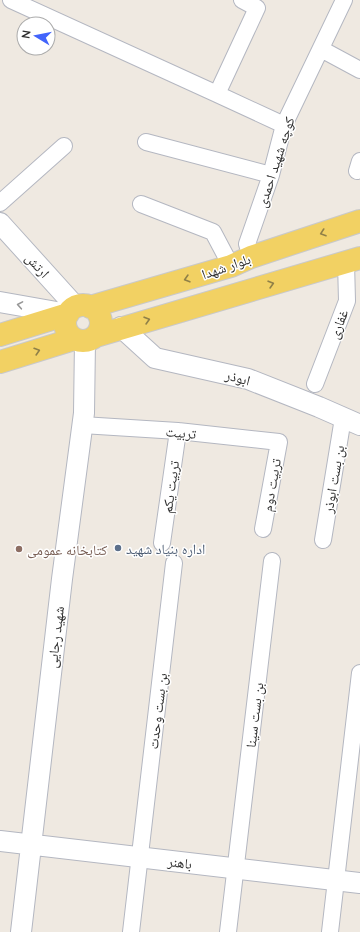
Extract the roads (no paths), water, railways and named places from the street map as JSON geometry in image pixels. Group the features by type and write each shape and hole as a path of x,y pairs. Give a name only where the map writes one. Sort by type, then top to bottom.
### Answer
{"main road":[{"name":"بلوار شهدا","path":"0,335 78,309 241,262 360,221"},
{"name":"بلوار شهدا","path":"0,362 85,339 121,327 353,260"},
{"path":"78,309 98,313 100,319 101,325 85,339 70,335 65,325 78,309"}],"street":[{"path":"11,0 284,126"},
{"path":"217,94 257,8 242,0"},
{"name":"کوچه شهید احمدی","path":"241,262 271,175 284,126 344,0"},
{"path":"321,49 360,70"},
{"path":"146,142 271,175"},
{"path":"0,203 64,146"},
{"path":"141,204 213,232 241,262"},
{"name":"ارتش","path":"0,223 78,309"},
{"name":"غفاری","path":"315,384 347,301 353,260"},
{"path":"0,302 78,309"},
{"name":"ابوذر","path":"121,327 155,358 248,379 352,422"},
{"name":"شهید رجایی","path":"21,932 62,579 82,425 85,339"},
{"name":"بن بست ابوذر","path":"322,540 352,422"},
{"name":"تربیت","path":"82,425 178,431 279,442"},
{"name":"تربیت یکم","path":"162,543 178,431"},
{"name":"تربیت دوم","path":"263,529 279,442"},
{"name":"بن بست سینا","path":"228,932 272,561"},
{"name":"بن بست وحدت","path":"131,932 174,563"},
{"path":"330,932 360,673"},
{"name":"باهنر","path":"0,841 360,883"}],"place":[{"name":"اداره بنیاد شهید","path":"118,548"},
{"name":"کتابخانه عمومی","path":"19,549"}]}
